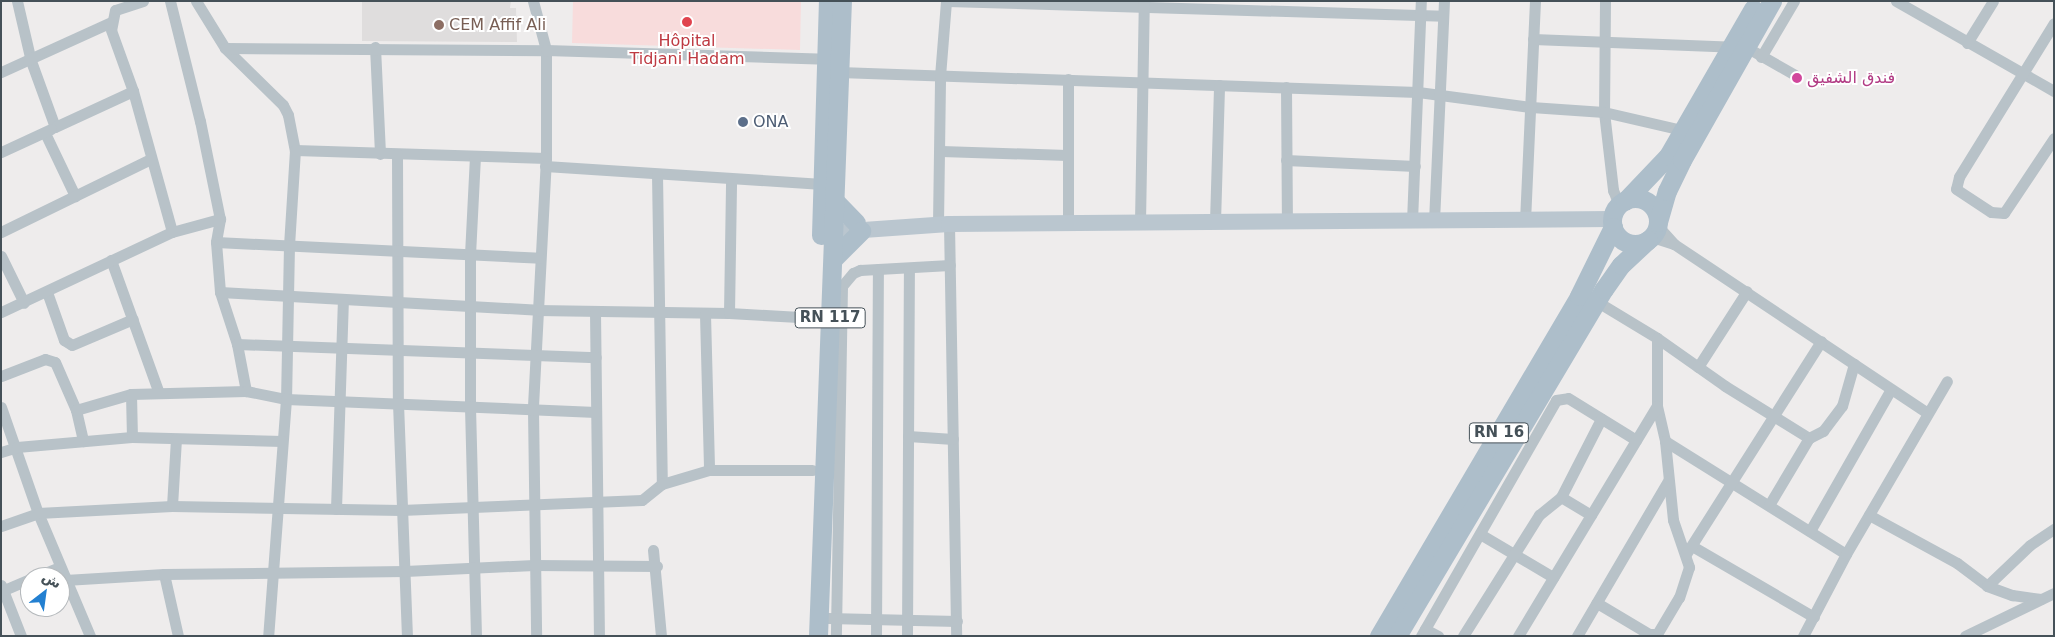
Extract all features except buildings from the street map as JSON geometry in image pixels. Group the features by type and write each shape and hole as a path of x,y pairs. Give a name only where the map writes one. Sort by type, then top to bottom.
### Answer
{"main road":[{"name":"RN 117","path":"824,624 837,285 822,184 828,1"},
{"name":"RN 117","path":"807,636 817,318 829,221 842,1"},
{"name":"RN 16","path":"1379,636 1579,296 1617,213 1654,173 1682,130 1746,50 1758,1"},
{"name":"RN 16","path":"1397,636 1510,462 1596,301 1621,265 1654,231 1670,183 1772,1"},
{"path":"1633,199 1648,202 1654,208 1654,231 1630,244 1616,235 1617,213 1633,199"},
{"path":"829,221 860,227 833,259"}],"street":[{"path":"17,1 50,130 75,196"},
{"path":"143,1 115,10 111,22 133,91 172,232"},
{"path":"170,1 200,121 220,219 216,242 220,292 237,344 246,391"},
{"path":"196,1 225,48 283,105 288,115 295,150 289,246 286,398 268,636"},
{"path":"533,1 546,50 545,162 533,410 536,636"},
{"path":"956,636 950,265 943,224 941,150 940,76 946,1 1144,4 1330,13 1443,16"},
{"path":"1330,1 1330,13"},
{"path":"1412,221 1422,1"},
{"path":"1434,221 1444,1"},
{"path":"1525,221 1535,1"},
{"path":"829,221 860,227 943,224 1140,222 1525,221 1617,213 1604,112 1605,1"},
{"path":"1746,50 1794,1"},
{"path":"1896,1 2022,75 2054,91"},
{"path":"1966,43 1993,1"},
{"path":"1140,222 1144,4"},
{"path":"1,72 31,61 111,22"},
{"path":"2054,23 1959,177 1956,190 1992,212 2004,213 2054,138"},
{"path":"1533,39 1605,40 1746,50 1795,75"},
{"path":"225,48 375,47 825,58"},
{"path":"375,47 380,154"},
{"path":"839,72 1418,92 1531,107 1604,112 1682,130"},
{"path":"1068,79 1066,155 1068,223"},
{"path":"1215,222 1219,85"},
{"path":"1286,87 1286,221"},
{"path":"1,152 133,91"},
{"path":"295,150 475,156 731,180 822,184"},
{"path":"941,150 1066,155"},
{"path":"397,154 395,248 398,404 401,510 408,636"},
{"path":"475,156 470,255 472,307 470,407 472,567 476,636"},
{"path":"1,232 151,159"},
{"path":"1286,160 1414,166"},
{"path":"657,174 661,314 662,484"},
{"path":"729,313 731,180"},
{"path":"1,312 24,303 172,232 220,219"},
{"path":"1654,231 1747,291 1927,413"},
{"path":"216,242 289,246 395,248 470,255 540,258"},
{"path":"1,256 24,303"},
{"path":"111,260 159,393"},
{"path":"837,285 853,273 878,269 950,265"},
{"path":"907,636 909,268"},
{"path":"876,636 874,620 878,269"},
{"path":"1698,368 1747,291"},
{"path":"47,292 64,340 72,345 133,320"},
{"path":"220,292 537,310 661,314 729,313 817,318"},
{"path":"336,509 343,300"},
{"path":"1596,301 1657,338 1698,368 1772,416 1810,438"},
{"path":"596,312 596,565 599,636"},
{"path":"705,314 709,470"},
{"path":"1597,603 1648,634 1657,634 1686,582 1689,567 1689,550 1673,520 1665,441 1657,406 1657,338"},
{"path":"1689,550 1821,341"},
{"path":"237,344 287,348 342,348 596,358"},
{"path":"1,376 50,358 55,362 76,410 83,441"},
{"path":"1769,505 1810,438 1823,431 1842,406 1854,364"},
{"path":"1803,636 1846,554 1947,381"},
{"path":"1810,531 1891,389"},
{"path":"76,410 131,394 246,391 286,398 596,412"},
{"path":"131,394 132,437"},
{"path":"1438,636 1423,632 1480,534 1510,462 1559,398 1568,398 1636,440"},
{"path":"1518,636 1657,406"},
{"path":"1,407 17,447 38,513 60,567"},
{"path":"1463,636 1513,552 1539,515 1562,497 1601,419"},
{"path":"908,436 953,439"},
{"path":"1,452 17,447 132,437 282,441"},
{"path":"172,506 176,439"},
{"path":"1665,441 1732,481 1846,554"},
{"path":"1,526 38,513 172,506 401,510 535,506 642,500 662,484 709,470 812,470"},
{"path":"1577,636 1668,481"},
{"path":"1562,497 1591,515"},
{"path":"1869,515 1957,564 1987,586 2012,595 2041,599"},
{"path":"1987,586 2030,545 2054,529"},
{"path":"1480,534 1553,577"},
{"path":"654,550 657,566 661,636"},
{"path":"1689,550 1814,617"},
{"path":"70,580 164,574 405,571 534,565 657,566"},
{"path":"164,574 178,636"},
{"path":"20,582 2,588 21,636"},
{"path":"70,591 90,636"},
{"path":"1965,636 2054,593"},
{"path":"824,624 874,620 957,621"},
{"path":"824,624 836,636"}],"shaded area":[{"name":"CEM Affif Ali","path":"362,1 511,1 510,8 516,8 517,42 362,41"},
{"name":"Hôpital Tidjani Hadam","path":"573,1 801,1 800,50 572,43"}],"place":[{"name":"Hôpital Tidjani Hadam","path":"687,22"},
{"name":"CEM Affif Ali","path":"439,25"},
{"name":"فندق الشفيق","path":"1797,78"},
{"name":"ONA","path":"743,122"}]}
